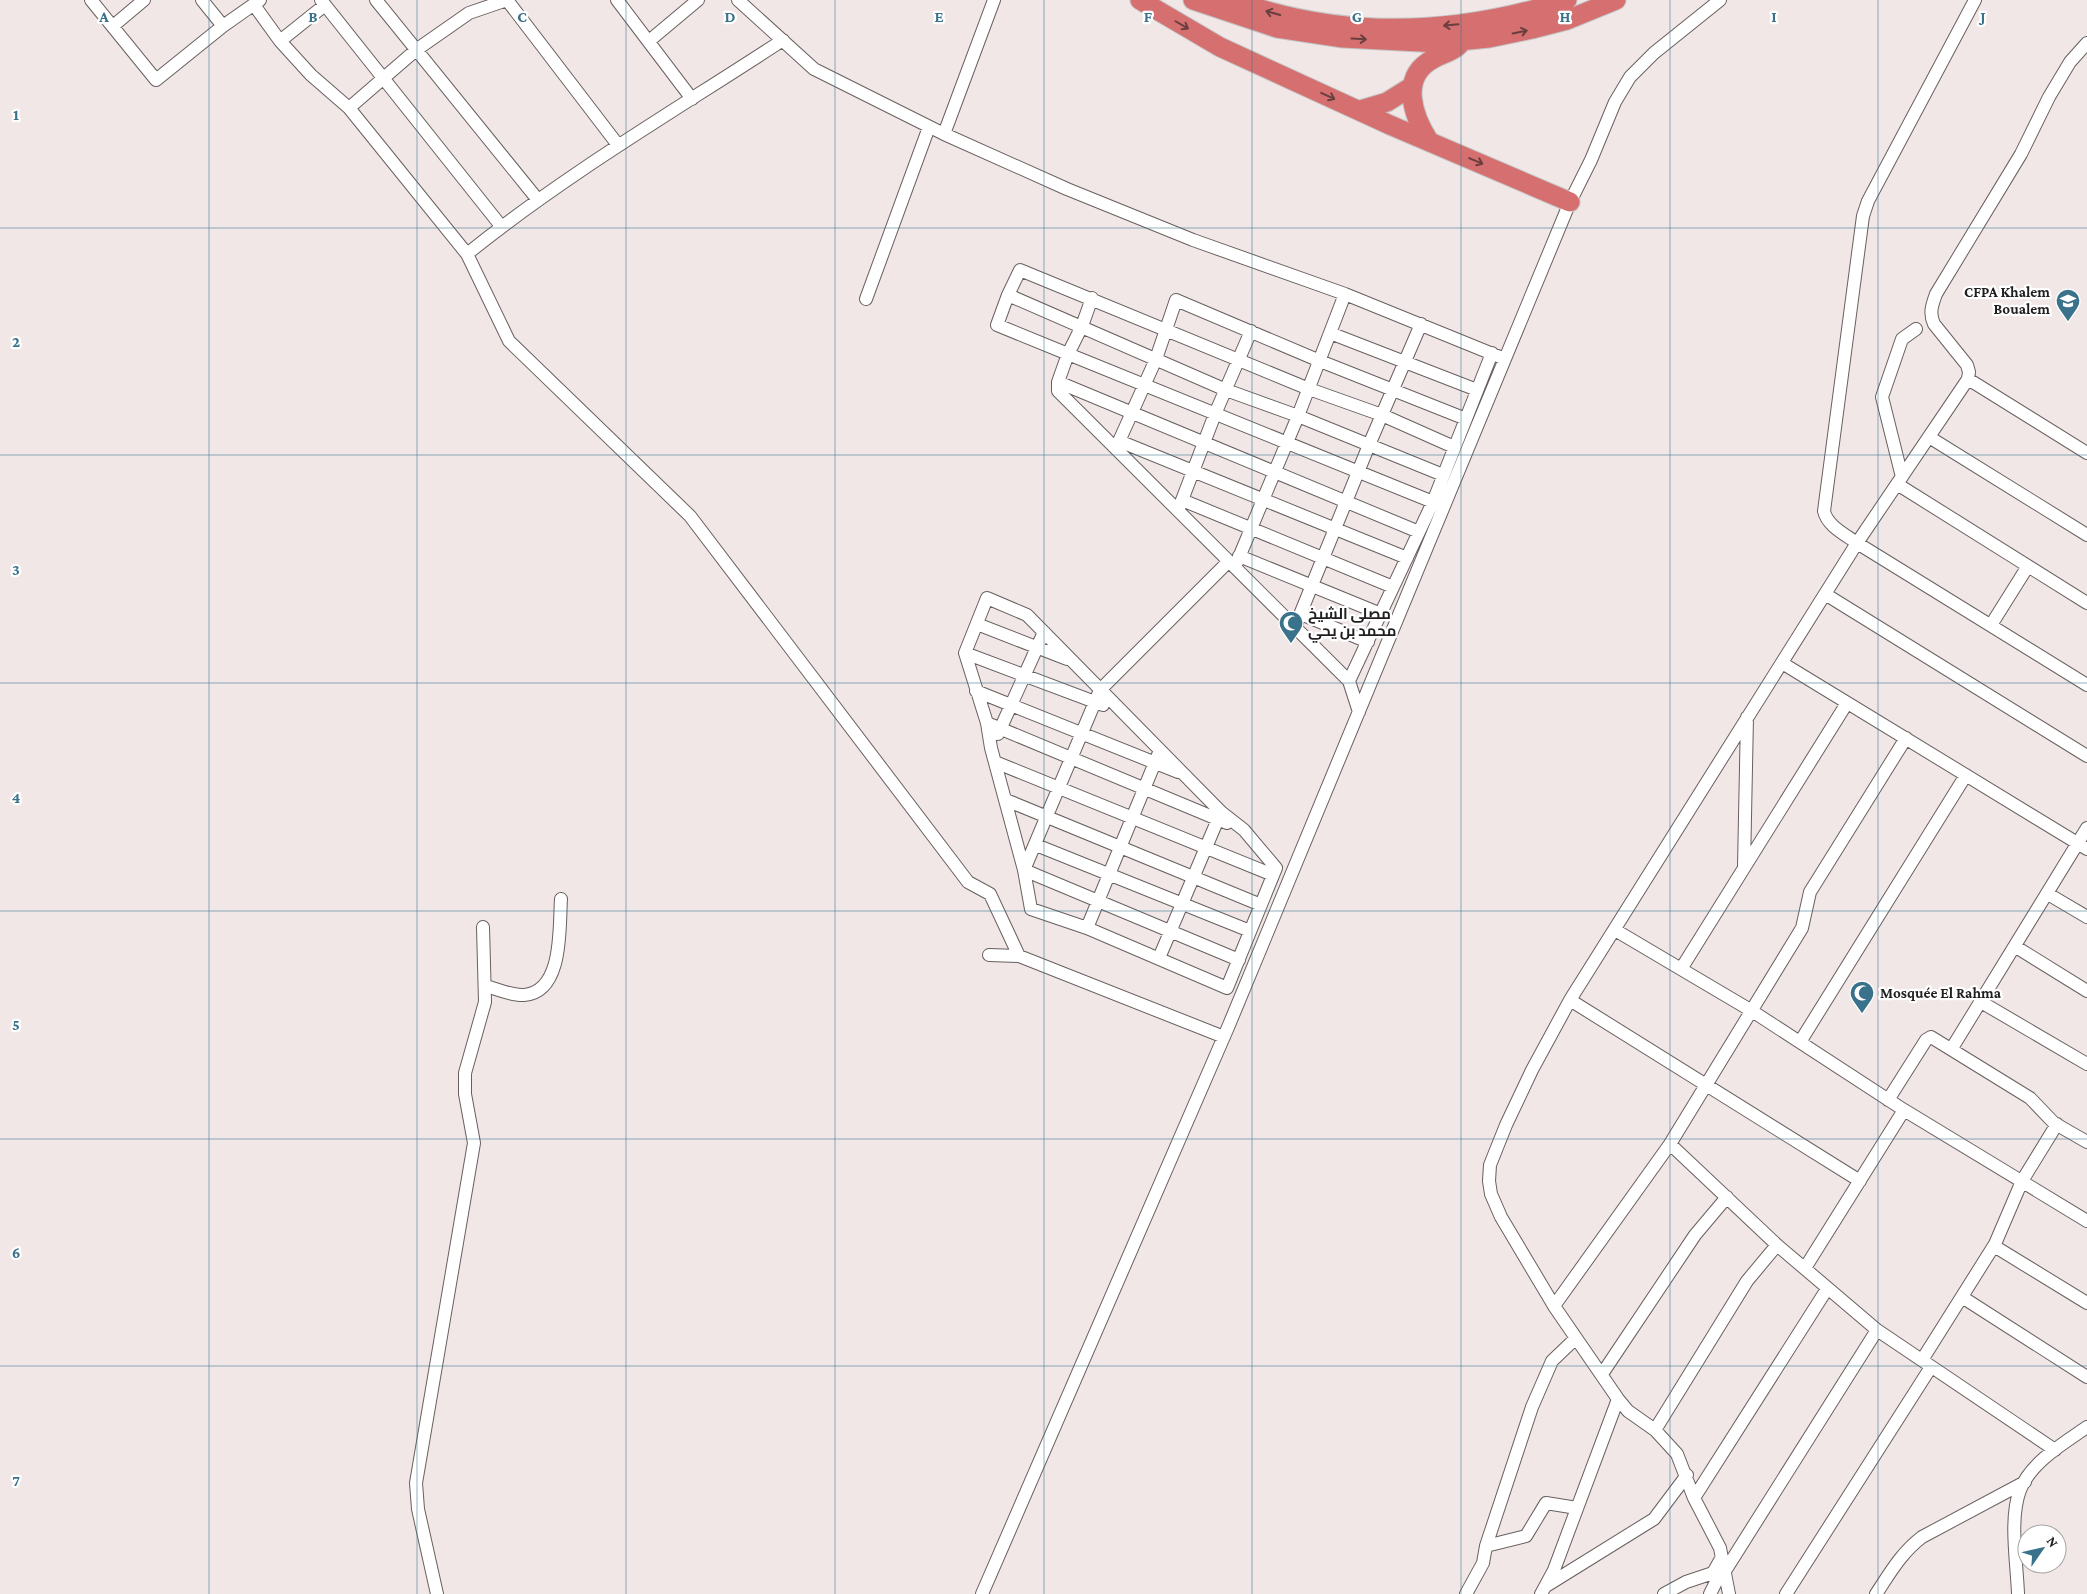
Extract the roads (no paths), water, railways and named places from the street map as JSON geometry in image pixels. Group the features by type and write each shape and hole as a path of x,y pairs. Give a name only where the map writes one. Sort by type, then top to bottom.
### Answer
{"highway":[{"path":"1140,0 1220,46 1570,202"},
{"path":"1193,0 1277,28 1343,38 1439,43 1490,38 1540,27 1567,20 1616,0"},
{"path":"1233,0 1302,20 1406,29 1470,24 1524,13 1567,0"},
{"path":"1430,141 1414,110 1411,87 1418,72 1426,63 1454,50 1463,41"},
{"path":"1360,110 1387,102 1411,87"}],"street":[{"path":"91,0 156,80 223,26 257,2 280,41 312,75 349,108 467,254 508,341 690,516 968,882 990,894 1018,956"},
{"path":"113,26 144,0"},
{"path":"202,0 223,26"},
{"path":"376,0 538,200"},
{"path":"349,108 416,50 469,13 507,0 618,145"},
{"path":"616,0 692,99"},
{"path":"649,41 698,0"},
{"path":"738,0 814,69 929,127 1067,189 1193,240 1345,294 1506,359"},
{"path":"944,134 994,0"},
{"path":"982,1594 1224,1037 1570,202 1592,160 1616,102 1630,77 1654,53 1720,0"},
{"path":"1975,0 1868,201 1863,216 1824,512 1830,522 1857,543 2087,685"},
{"path":"280,41 323,3 384,76 501,226"},
{"path":"467,254 501,226 618,145 783,40"},
{"path":"1729,1594 1724,1565 1694,1498 1687,1475 1677,1454 1655,1430 1628,1410 1618,1399 1554,1306 1501,1217 1489,1181 1490,1165 1506,1125 1532,1070 1570,1000 1857,543 1968,379 1967,365 1934,324 1930,317 1931,308 1936,294 2021,154 2049,97 2070,62 2087,43"},
{"path":"866,299 929,127"},
{"path":"1433,502 997,325 1008,295 1020,270 1092,298 1309,389 1382,415 1454,447"},
{"path":"1024,870 1098,696 1234,561 1251,529 1287,443 1345,294"},
{"path":"1008,295 1226,390 1298,416 1444,475"},
{"path":"1092,298 1082,326 1068,354 1058,382 1058,391 1118,445 1180,505 1295,627 1349,681 1359,712"},
{"path":"1118,445 1156,359 1176,300 1320,361 1466,419"},
{"path":"1295,627 1369,445 1421,324"},
{"path":"1916,329 1902,339 1882,397 1899,480 2087,603"},
{"path":"1180,505 1215,414 1251,331"},
{"path":"1330,333 1478,390"},
{"path":"1349,681 1433,502 1492,354"},
{"path":"1968,379 2087,453"},
{"path":"1058,382 1419,532"},
{"path":"1929,437 2087,535"},
{"path":"1118,445 1193,471 1407,558"},
{"path":"1180,505 1251,529 1393,587"},
{"path":"1234,561 1312,586 1381,614"},
{"path":"1991,626 2028,566"},
{"path":"1825,594 2087,756"},
{"path":"987,723 1145,788 1220,815 1244,830 1276,868 1227,988 1087,928 1031,909 1024,870 991,748 987,723 965,654 987,598 1027,615 1072,661 1098,696"},
{"path":"1301,614 1368,642"},
{"path":"976,624 1072,661"},
{"path":"991,748 1044,632"},
{"path":"965,654 1024,675 1098,696 1122,712 1158,756 1183,774 1220,815"},
{"path":"1782,663 2083,846"},
{"path":"976,691 1082,733 1158,756"},
{"path":"1681,969 1847,703"},
{"path":"1744,868 1748,717"},
{"path":"1554,1306 1670,1144 1802,928 1810,892 1906,738"},
{"path":"1087,928 1158,756"},
{"path":"995,762 1273,875"},
{"path":"1800,1042 1966,775"},
{"path":"1006,800 1261,906"},
{"path":"1159,958 1220,815"},
{"path":"1952,1048 2048,894 2083,846 2087,828"},
{"path":"1036,844 1250,931"},
{"path":"1024,870 1239,960"},
{"path":"2048,894 2087,917"},
{"path":"486,986 518,995 526,995 535,991 544,983 554,968 559,951 561,899"},
{"path":"437,1594 418,1509 416,1483 474,1143 465,1094 465,1073 472,1042 485,1002 483,928"},
{"path":"1615,930 1752,1011 1904,1110 2087,1220"},
{"path":"2016,947 2087,991"},
{"path":"989,955 1018,956 1224,1037"},
{"path":"1570,1000 1860,1181"},
{"path":"1981,1002 2087,1064"},
{"path":"1888,1100 1926,1040 1931,1037 1936,1038 2030,1098 2057,1124 2087,1142"},
{"path":"1805,1268 1904,1110"},
{"path":"1786,1594 1926,1363 1962,1297 1994,1246 2022,1181 2057,1124"},
{"path":"1670,1144 1777,1245 1877,1330 2055,1450"},
{"path":"1602,1374 1695,1235 1727,1197"},
{"path":"1655,1430 1747,1281 1777,1245"},
{"path":"1994,1246 2087,1303"},
{"path":"1694,1498 1827,1289"},
{"path":"1962,1297 2087,1377"},
{"path":"1710,1594 1724,1565 1877,1330"},
{"path":"1466,1594 1484,1563 1486,1546 1532,1407 1552,1361 1576,1338"},
{"path":"1543,1590 1554,1570 1618,1399"},
{"path":"2018,1594 2015,1521 2018,1498 2025,1482 2037,1467 2055,1450 2087,1428"},
{"path":"1543,1590 1654,1520 1687,1475"},
{"path":"1876,1594 1898,1559 1922,1537 2025,1482"},
{"path":"1486,1546 1526,1536 1546,1503 1577,1508"},
{"path":"1664,1594 1686,1582 1714,1573 1724,1565"}],"place":[{"name":"CFPA Khalem Boualem","path":"2068,322"},
{"name":"مصلى الشيخ محمد بن يحي","path":"1291,644"},
{"name":"Mosquée El Rahma","path":"1862,1014"}]}
